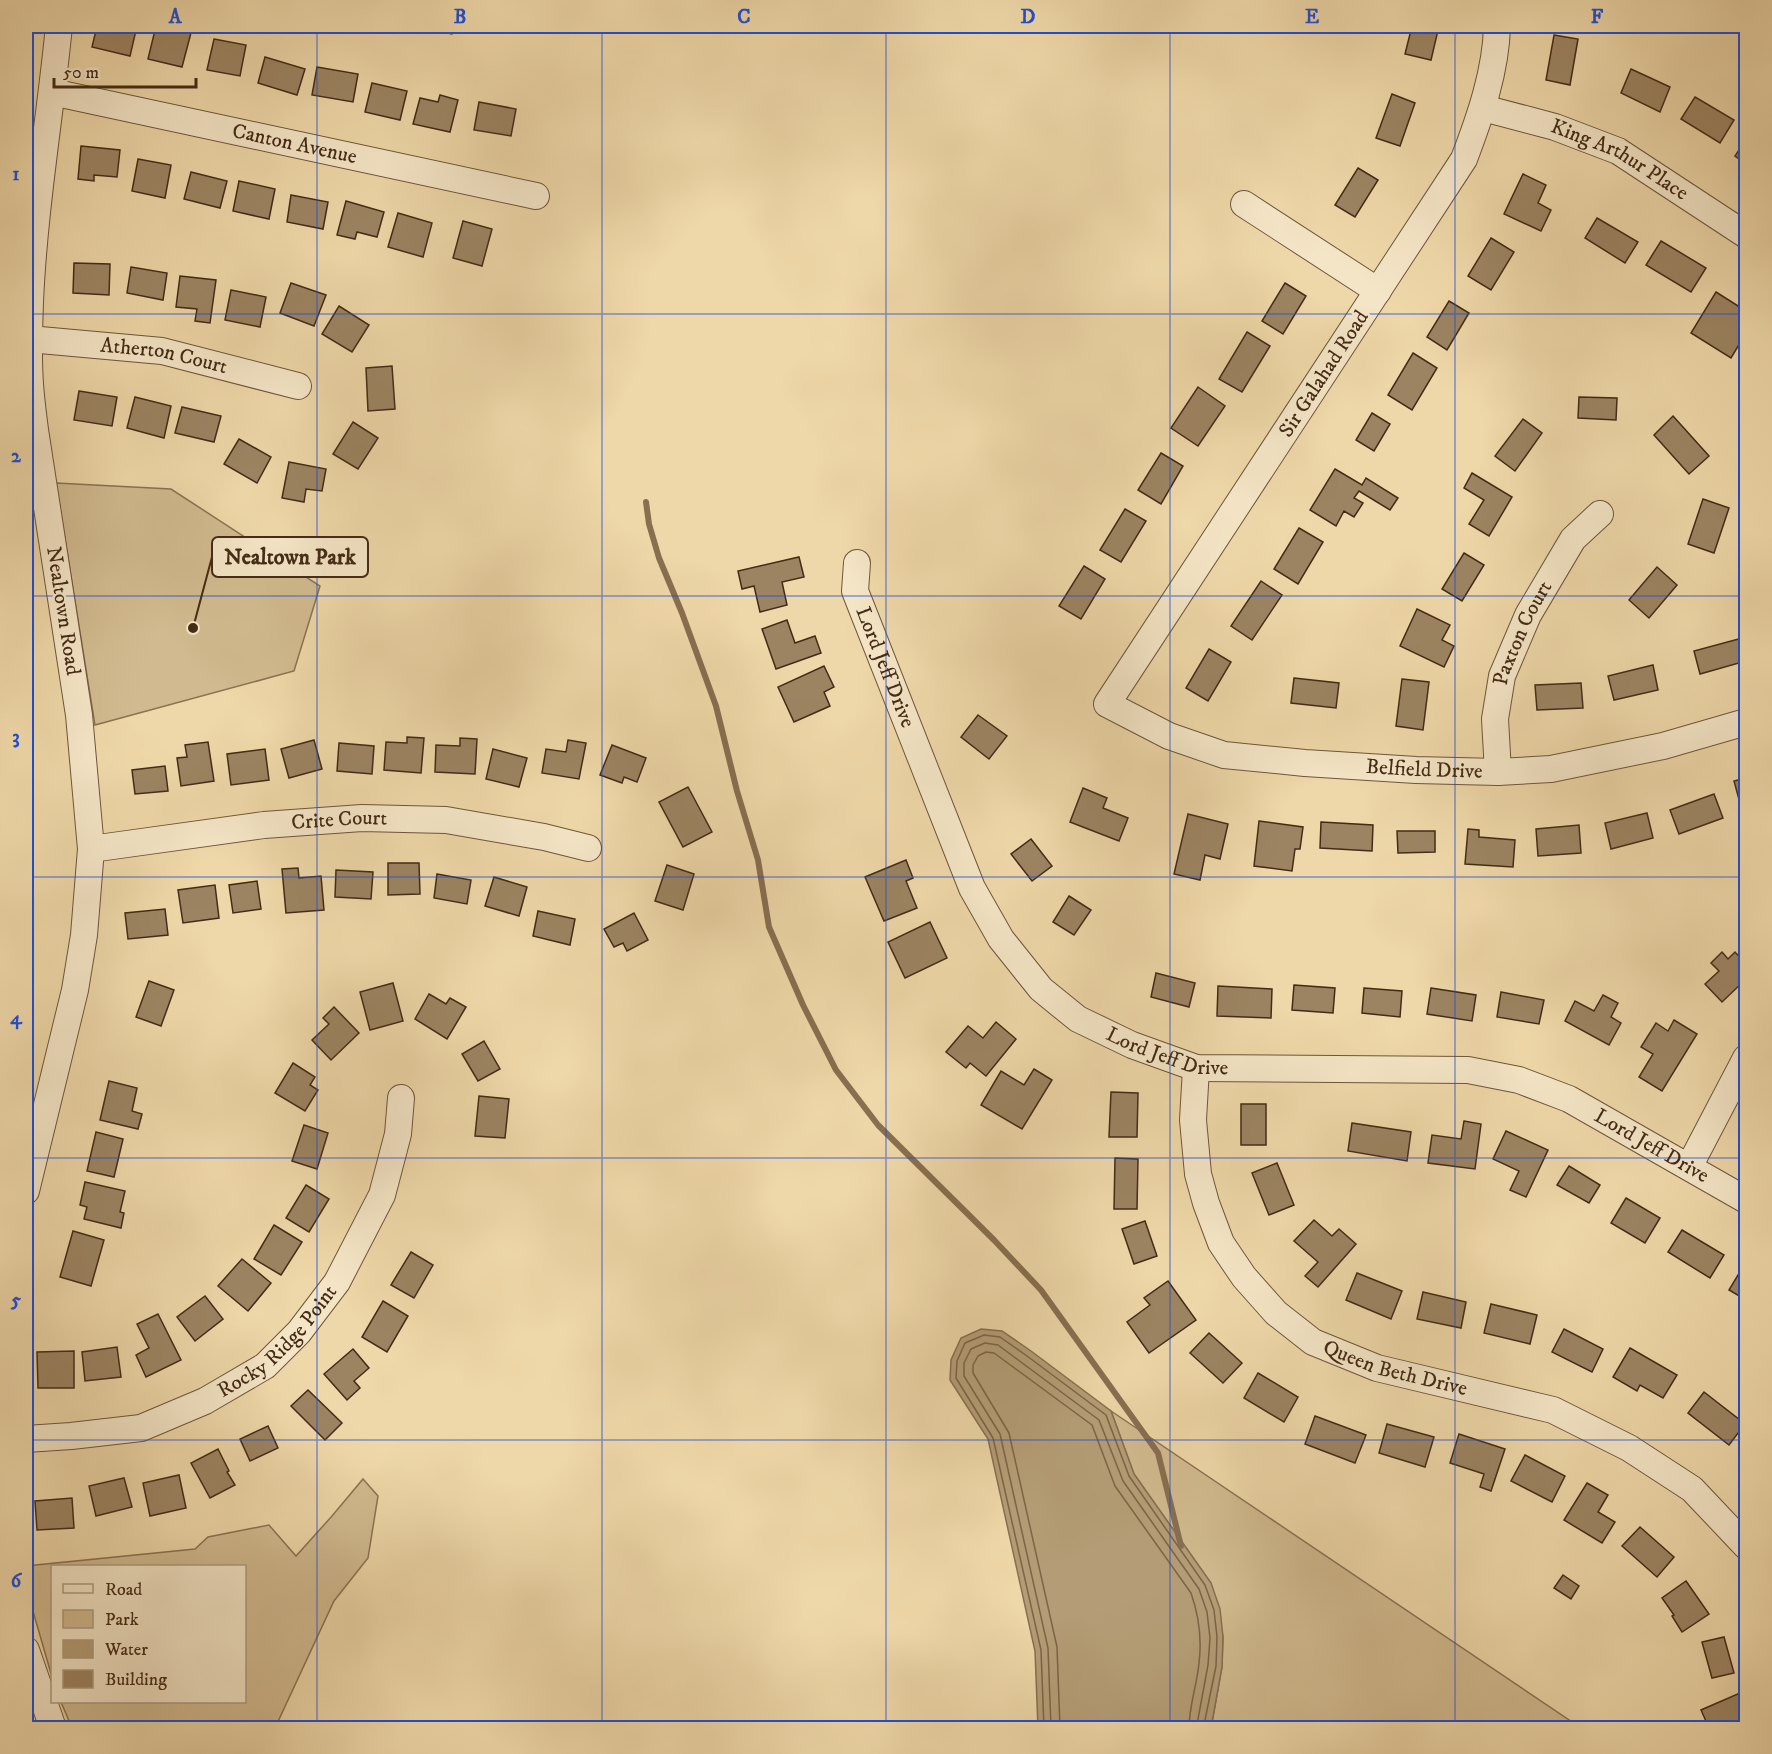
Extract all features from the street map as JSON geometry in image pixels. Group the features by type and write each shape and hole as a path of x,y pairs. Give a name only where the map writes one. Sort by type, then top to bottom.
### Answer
{"street":[{"name":"Nealtown Road","path":"26,1191 75,990 84,935 91,849 79,716 30,384 32,255 58,26"},
{"name":"Sir Galahad Road","path":"1107,704 1464,159 1483,108 1497,38 1497,26"},
{"name":"Canton Avenue","path":"52,92 536,196"},
{"name":"King Arthur Place","path":"1483,108 1555,127 1618,151 1746,236"},
{"path":"1244,204 1378,291"},
{"name":"Atherton Court","path":"29,339 162,351 298,387"},
{"name":"Paxton Court","path":"1498,772 1495,719 1502,676 1528,615 1573,540 1600,514"},
{"name":"Lord Jeff Drive","path":"857,563 855,591 972,888 1001,939 1041,989 1078,1019 1132,1045 1196,1068 1468,1070 1519,1080 1569,1099 1746,1200"},
{"name":"Belfield Drive","path":"1107,704 1168,736 1224,755 1416,770 1498,772 1551,769 1662,746 1746,722"},
{"name":"Crite Court","path":"91,849 264,825 362,818 446,820 544,837 588,848"},
{"path":"1689,1167 1746,1058"},
{"name":"Queen Beth Drive","path":"1196,1068 1193,1120 1198,1174 1206,1203 1221,1243 1244,1277 1276,1313 1313,1342 1377,1368 1553,1410 1629,1448 1692,1489 1746,1546"},
{"name":"Rocky Ridge Point","path":"26,1439 141,1428 205,1401 265,1366 299,1332 337,1282 382,1195 398,1134 401,1098"},
{"path":"26,1650 53,1728"}],"green space":[{"path":"56,483 171,489 320,586 294,671 95,725"},
{"path":"1111,1411 1581,1728 1211,1728 1222,1667 1223,1637 1211,1583 1134,1474"},
{"path":"363,1479 378,1496 368,1558 334,1601 275,1728 72,1728 61,1703 246,1703 246,1565 51,1565 51,1674 26,1587 26,1566 195,1549 208,1537 269,1525 296,1556"}],"water":[{"path":"981,1329 1002,1331 1111,1411 1134,1474 1211,1583 1220,1609 1223,1637 1222,1667 1211,1728 1038,1728 1035,1651 988,1439 950,1380 951,1360 961,1338"}],"building":[{"path":"97,26 137,26 130,56 92,47"},
{"path":"156,26 180,26 192,29 182,67 148,59"},
{"path":"422,26 454,26 452,34 421,28"},
{"path":"504,26 516,26 508,31"},
{"path":"1412,26 1439,26 1431,60 1405,54"},
{"path":"1554,35 1578,39 1570,85 1546,80"},
{"path":"214,39 246,45 240,76 207,70"},
{"path":"265,57 305,69 297,95 258,83"},
{"path":"317,67 358,74 353,102 312,95"},
{"path":"1631,69 1670,87 1660,112 1621,93"},
{"path":"372,83 407,91 400,120 365,112"},
{"path":"1392,94 1415,103 1400,146 1376,138"},
{"path":"440,95 458,100 450,132 413,124 420,98 438,102"},
{"path":"1695,97 1734,120 1720,143 1681,119"},
{"path":"479,102 516,109 511,136 474,130"},
{"path":"1746,139 1746,164 1735,156"},
{"path":"81,146 120,150 117,177 94,175 94,181 78,179"},
{"path":"138,159 171,165 165,198 132,191"},
{"path":"1358,168 1378,180 1355,217 1335,205"},
{"path":"191,172 227,181 220,208 184,199"},
{"path":"1523,174 1546,185 1538,203 1551,210 1541,231 1504,214"},
{"path":"239,181 275,189 269,219 233,211"},
{"path":"291,195 328,202 323,229 287,222"},
{"path":"346,201 384,212 377,237 357,232 355,239 337,235"},
{"path":"398,213 432,223 423,257 388,247"},
{"path":"1597,218 1638,242 1625,263 1585,238"},
{"path":"463,221 492,229 482,266 453,258"},
{"path":"1491,238 1514,252 1491,290 1468,276"},
{"path":"1661,241 1706,268 1691,292 1646,265"},
{"path":"74,263 110,264 109,295 73,293"},
{"path":"131,267 167,273 163,300 127,293"},
{"path":"180,276 216,280 210,323 195,321 197,309 176,307"},
{"path":"291,283 326,295 314,326 280,313"},
{"path":"1285,283 1306,296 1283,334 1262,321"},
{"path":"231,290 266,297 260,327 225,320"},
{"path":"1716,292 1746,311 1746,333 1731,358 1691,333"},
{"path":"1449,301 1469,313 1447,350 1427,337"},
{"path":"339,306 369,325 352,352 322,334"},
{"path":"1247,332 1270,346 1242,392 1219,379"},
{"path":"1413,353 1437,368 1412,410 1388,395"},
{"path":"392,366 395,409 368,411 366,368"},
{"path":"1198,387 1225,406 1198,446 1171,428"},
{"path":"79,391 117,397 112,426 74,420"},
{"path":"135,397 171,406 164,438 127,428"},
{"path":"1579,397 1617,398 1616,420 1578,418"},
{"path":"182,407 221,416 214,442 175,433"},
{"path":"1372,413 1390,424 1374,451 1356,440"},
{"path":"1673,416 1709,456 1689,474 1654,435"},
{"path":"1523,419 1542,433 1515,471 1495,456"},
{"path":"353,422 378,438 358,469 333,454"},
{"path":"239,439 271,457 257,483 224,464"},
{"path":"1161,453 1183,466 1161,504 1138,490"},
{"path":"289,462 326,469 322,491 306,489 304,502 282,498"},
{"path":"1335,469 1362,485 1366,478 1398,498 1390,510 1359,491 1354,498 1363,503 1354,517 1344,511 1336,526 1310,510"},
{"path":"1472,473 1512,497 1489,536 1469,524 1484,500 1464,488"},
{"path":"1703,499 1729,508 1714,553 1688,544"},
{"path":"1125,509 1146,521 1121,562 1100,550"},
{"path":"1299,528 1323,542 1298,584 1274,569"},
{"path":"1464,553 1484,565 1462,601 1442,589"},
{"path":"799,557 804,577 782,582 787,605 760,612 754,586 742,589 738,571"},
{"path":"1084,566 1105,579 1081,619 1059,606"},
{"path":"1657,567 1677,585 1649,618 1629,600"},
{"path":"1261,581 1282,595 1252,640 1231,626"},
{"path":"1417,609 1450,625 1442,640 1454,646 1444,667 1400,646"},
{"path":"787,620 795,643 815,636 821,653 776,669 762,629"},
{"path":"1746,637 1746,661 1700,674 1694,651"},
{"path":"1209,649 1231,662 1208,701 1186,688"},
{"path":"1653,665 1658,690 1614,700 1608,676"},
{"path":"824,666 834,687 824,692 830,706 794,722 778,687"},
{"path":"1294,678 1339,683 1336,708 1291,703"},
{"path":"1402,679 1429,682 1423,730 1396,726"},
{"path":"1581,683 1583,708 1537,710 1535,685"},
{"path":"978,715 1007,736 989,759 961,737"},
{"path":"407,737 424,738 421,773 384,770 386,742 407,743"},
{"path":"460,738 477,739 475,774 435,772 436,745 460,746"},
{"path":"314,740 322,769 289,778 281,749"},
{"path":"568,740 586,743 579,779 542,773 546,749 566,752"},
{"path":"208,742 214,781 181,786 177,758 187,757 185,745"},
{"path":"339,743 374,746 372,774 337,771"},
{"path":"612,745 646,758 637,782 624,777 622,783 600,775"},
{"path":"265,749 269,780 231,785 227,754"},
{"path":"493,749 527,758 519,787 486,779"},
{"path":"165,766 168,791 135,794 132,770"},
{"path":"1746,778 1746,806 1741,807 1734,781"},
{"path":"688,787 712,832 683,847 659,802"},
{"path":"1083,788 1107,798 1103,808 1128,818 1119,841 1070,822"},
{"path":"1714,794 1723,818 1679,834 1670,810"},
{"path":"1647,813 1653,838 1611,849 1605,823"},
{"path":"1188,814 1228,824 1220,859 1205,855 1200,880 1174,874"},
{"path":"1259,821 1303,827 1300,849 1295,849 1292,871 1254,866"},
{"path":"1321,822 1373,825 1372,851 1320,848"},
{"path":"1579,825 1581,853 1538,856 1536,829"},
{"path":"1468,829 1479,830 1479,837 1515,840 1513,867 1465,864"},
{"path":"1397,831 1435,831 1435,852 1398,853"},
{"path":"1031,839 1052,866 1032,881 1011,854"},
{"path":"906,860 913,878 906,881 917,908 884,921 865,877"},
{"path":"388,863 419,863 420,894 388,895"},
{"path":"667,865 694,874 683,910 655,901"},
{"path":"298,868 299,878 321,876 324,910 286,913 282,869"},
{"path":"336,870 373,872 371,899 335,897"},
{"path":"437,874 471,880 467,904 434,898"},
{"path":"494,877 527,887 519,916 485,906"},
{"path":"257,881 261,909 233,913 229,885"},
{"path":"215,885 219,918 183,923 178,890"},
{"path":"1069,896 1091,910 1074,935 1053,922"},
{"path":"165,909 168,935 128,939 125,913"},
{"path":"538,911 575,919 570,945 533,936"},
{"path":"634,913 648,940 627,951 623,943 614,947 604,929"},
{"path":"930,922 947,958 905,978 888,942"},
{"path":"1722,952 1728,959 1735,952 1746,964 1746,979 1722,1002 1705,984 1719,971 1711,963"},
{"path":"1156,973 1195,983 1189,1007 1151,997"},
{"path":"149,981 174,990 161,1026 136,1017"},
{"path":"393,983 403,1021 370,1030 360,992"},
{"path":"1294,985 1335,988 1333,1013 1292,1010"},
{"path":"1218,986 1272,989 1271,1018 1217,1016"},
{"path":"1364,988 1402,991 1400,1017 1362,1013"},
{"path":"1431,988 1476,995 1472,1021 1427,1014"},
{"path":"1501,992 1544,1000 1539,1024 1497,1017"},
{"path":"429,994 446,1004 450,998 466,1007 447,1039 415,1019"},
{"path":"1603,995 1618,1003 1611,1017 1621,1023 1609,1045 1565,1021 1575,1001 1594,1011"},
{"path":"334,1007 359,1033 331,1060 312,1040 329,1024 323,1018"},
{"path":"1674,1020 1697,1034 1662,1091 1639,1077 1653,1054 1641,1047 1656,1023 1668,1031"},
{"path":"996,1022 1016,1039 986,1076 970,1063 966,1068 946,1052 968,1026 983,1038"},
{"path":"484,1041 500,1069 478,1081 462,1054"},
{"path":"293,1063 315,1077 310,1085 318,1090 305,1111 275,1093"},
{"path":"1034,1069 1052,1080 1022,1129 981,1105 1001,1071 1024,1085"},
{"path":"109,1081 137,1088 132,1111 142,1114 138,1129 100,1120"},
{"path":"1111,1092 1138,1093 1137,1137 1109,1137"},
{"path":"479,1096 509,1099 505,1138 475,1136"},
{"path":"1241,1104 1266,1104 1266,1145 1241,1145"},
{"path":"1464,1121 1481,1124 1475,1169 1428,1163 1432,1135 1461,1139"},
{"path":"1352,1123 1411,1132 1407,1161 1348,1151"},
{"path":"304,1125 328,1133 317,1169 292,1161"},
{"path":"1506,1131 1548,1150 1526,1197 1510,1190 1519,1171 1493,1159"},
{"path":"96,1132 123,1139 114,1177 87,1171"},
{"path":"1115,1158 1138,1159 1137,1209 1114,1209"},
{"path":"1277,1163 1294,1205 1269,1215 1252,1173"},
{"path":"1569,1166 1600,1185 1589,1203 1557,1185"},
{"path":"85,1182 125,1191 120,1212 124,1213 121,1228 84,1219 87,1207 80,1205"},
{"path":"306,1185 329,1199 309,1232 286,1218"},
{"path":"1626,1198 1660,1218 1645,1243 1611,1223"},
{"path":"1314,1220 1332,1236 1339,1229 1356,1244 1318,1287 1305,1276 1318,1262 1294,1241"},
{"path":"1145,1221 1157,1256 1134,1264 1122,1229"},
{"path":"274,1225 302,1242 281,1275 254,1259"},
{"path":"1682,1230 1724,1255 1710,1278 1668,1252"},
{"path":"73,1231 104,1240 91,1286 60,1277"},
{"path":"411,1252 433,1265 414,1298 391,1285"},
{"path":"242,1259 271,1283 248,1311 218,1286"},
{"path":"1744,1265 1746,1266 1746,1300 1729,1290"},
{"path":"1357,1273 1402,1291 1391,1319 1346,1300"},
{"path":"1168,1281 1196,1320 1149,1353 1127,1322 1150,1305 1144,1298"},
{"path":"1423,1292 1466,1302 1461,1328 1417,1319"},
{"path":"205,1296 223,1319 195,1341 177,1317"},
{"path":"383,1301 408,1316 387,1352 362,1337"},
{"path":"1491,1304 1537,1315 1530,1344 1484,1333"},
{"path":"158,1314 181,1360 146,1377 136,1355 149,1348 137,1324"},
{"path":"1564,1329 1603,1349 1592,1372 1552,1352"},
{"path":"1209,1333 1242,1363 1223,1383 1190,1353"},
{"path":"117,1347 121,1377 85,1381 82,1352"},
{"path":"1630,1348 1677,1375 1663,1398 1640,1385 1637,1391 1613,1377"},
{"path":"353,1349 369,1368 354,1381 360,1388 347,1400 324,1374"},
{"path":"74,1351 74,1388 38,1388 37,1352"},
{"path":"1258,1373 1298,1397 1284,1422 1244,1398"},
{"path":"308,1390 342,1423 325,1440 291,1406"},
{"path":"1704,1392 1745,1424 1729,1445 1688,1413"},
{"path":"1315,1416 1366,1435 1355,1463 1305,1444"},
{"path":"1387,1424 1434,1437 1425,1467 1379,1453"},
{"path":"268,1426 278,1448 250,1461 240,1439"},
{"path":"1459,1434 1505,1449 1491,1491 1480,1487 1484,1474 1450,1463"},
{"path":"218,1449 235,1485 210,1498 191,1463"},
{"path":"1525,1455 1565,1476 1552,1502 1511,1481"},
{"path":"179,1475 186,1508 150,1516 143,1483"},
{"path":"124,1478 132,1507 96,1516 89,1486"},
{"path":"1587,1483 1608,1495 1598,1512 1615,1522 1602,1543 1564,1520"},
{"path":"72,1498 74,1528 37,1530 35,1501"},
{"path":"1640,1527 1674,1557 1657,1577 1622,1546"},
{"path":"1563,1575 1579,1586 1571,1599 1554,1588"},
{"path":"1686,1581 1709,1614 1682,1632 1662,1598"},
{"path":"1724,1637 1734,1673 1712,1678 1702,1642"},
{"path":"1740,1693 1746,1709 1746,1728 1709,1728 1701,1710"}],"waterway":[{"path":"646,502 649,524 659,558 716,706 737,791 758,860 769,927 803,1005 836,1070 878,1125 1041,1290 1158,1453 1181,1546"}],"place":[{"name":"Nealtown Park","path":"193,628"}]}
